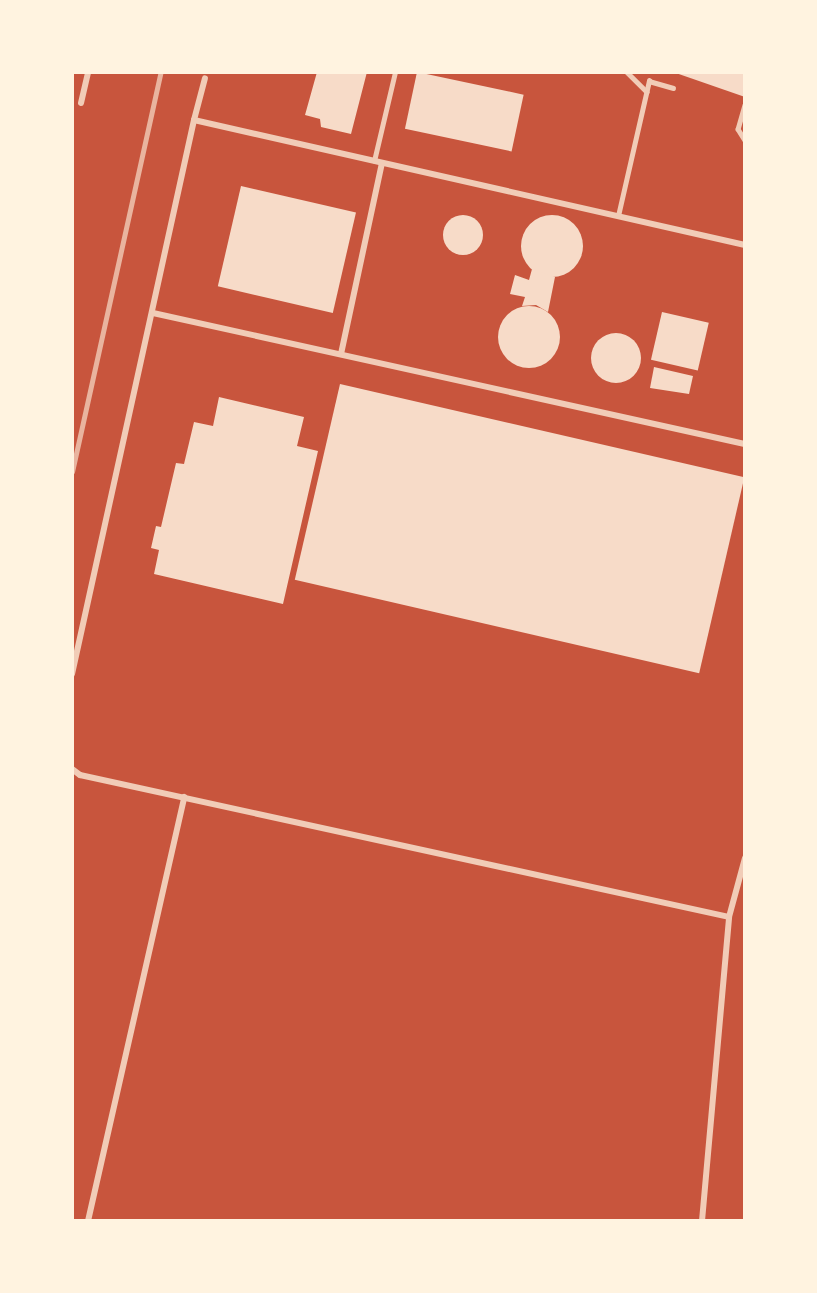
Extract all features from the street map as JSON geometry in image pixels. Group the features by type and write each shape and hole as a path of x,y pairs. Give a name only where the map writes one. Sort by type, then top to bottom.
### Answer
{"street":[{"path":"81,103 88,72"},
{"path":"72,674 205,78"},
{"path":"194,120 745,245"},
{"path":"341,354 382,163"},
{"path":"153,313 745,444"},
{"path":"72,769 80,775 729,917"},
{"path":"88,1221 184,797"},
{"path":"702,1221 729,917 745,858"}],"lane":[{"path":"374,161 395,72"},
{"path":"627,72 647,92"},
{"path":"618,216 650,81 673,87"},
{"path":"745,105 738,129 745,140"}],"building":[{"path":"317,72 367,72 351,134 321,127 320,119 305,115"},
{"path":"417,72 524,95 512,151 405,129"},
{"path":"673,72 745,72 745,97"},
{"path":"241,186 356,213 333,313 218,286"},
{"path":"463,215 477,221 483,235 477,249 463,255 449,249 443,235 449,221"},
{"path":"552,215 574,224 583,246 574,268 552,277 530,268 521,246 530,224"},
{"path":"532,269 555,277 548,312 536,305 522,306 525,297 510,294 515,275 529,280"},
{"path":"529,306 551,315 560,337 551,359 529,368 507,359 498,337 507,315"},
{"path":"662,312 709,323 698,371 651,360"},
{"path":"616,333 634,340 641,358 634,376 616,383 598,376 591,358 598,340"},
{"path":"654,367 693,376 689,394 650,388"},
{"path":"340,384 744,477 699,673 295,580"},
{"path":"219,397 304,417 297,446 318,451 283,604 154,574 159,550 151,548 156,526 161,527 176,463 184,464 194,422 213,426"}],"railway":[{"path":"72,472 161,72"}]}
